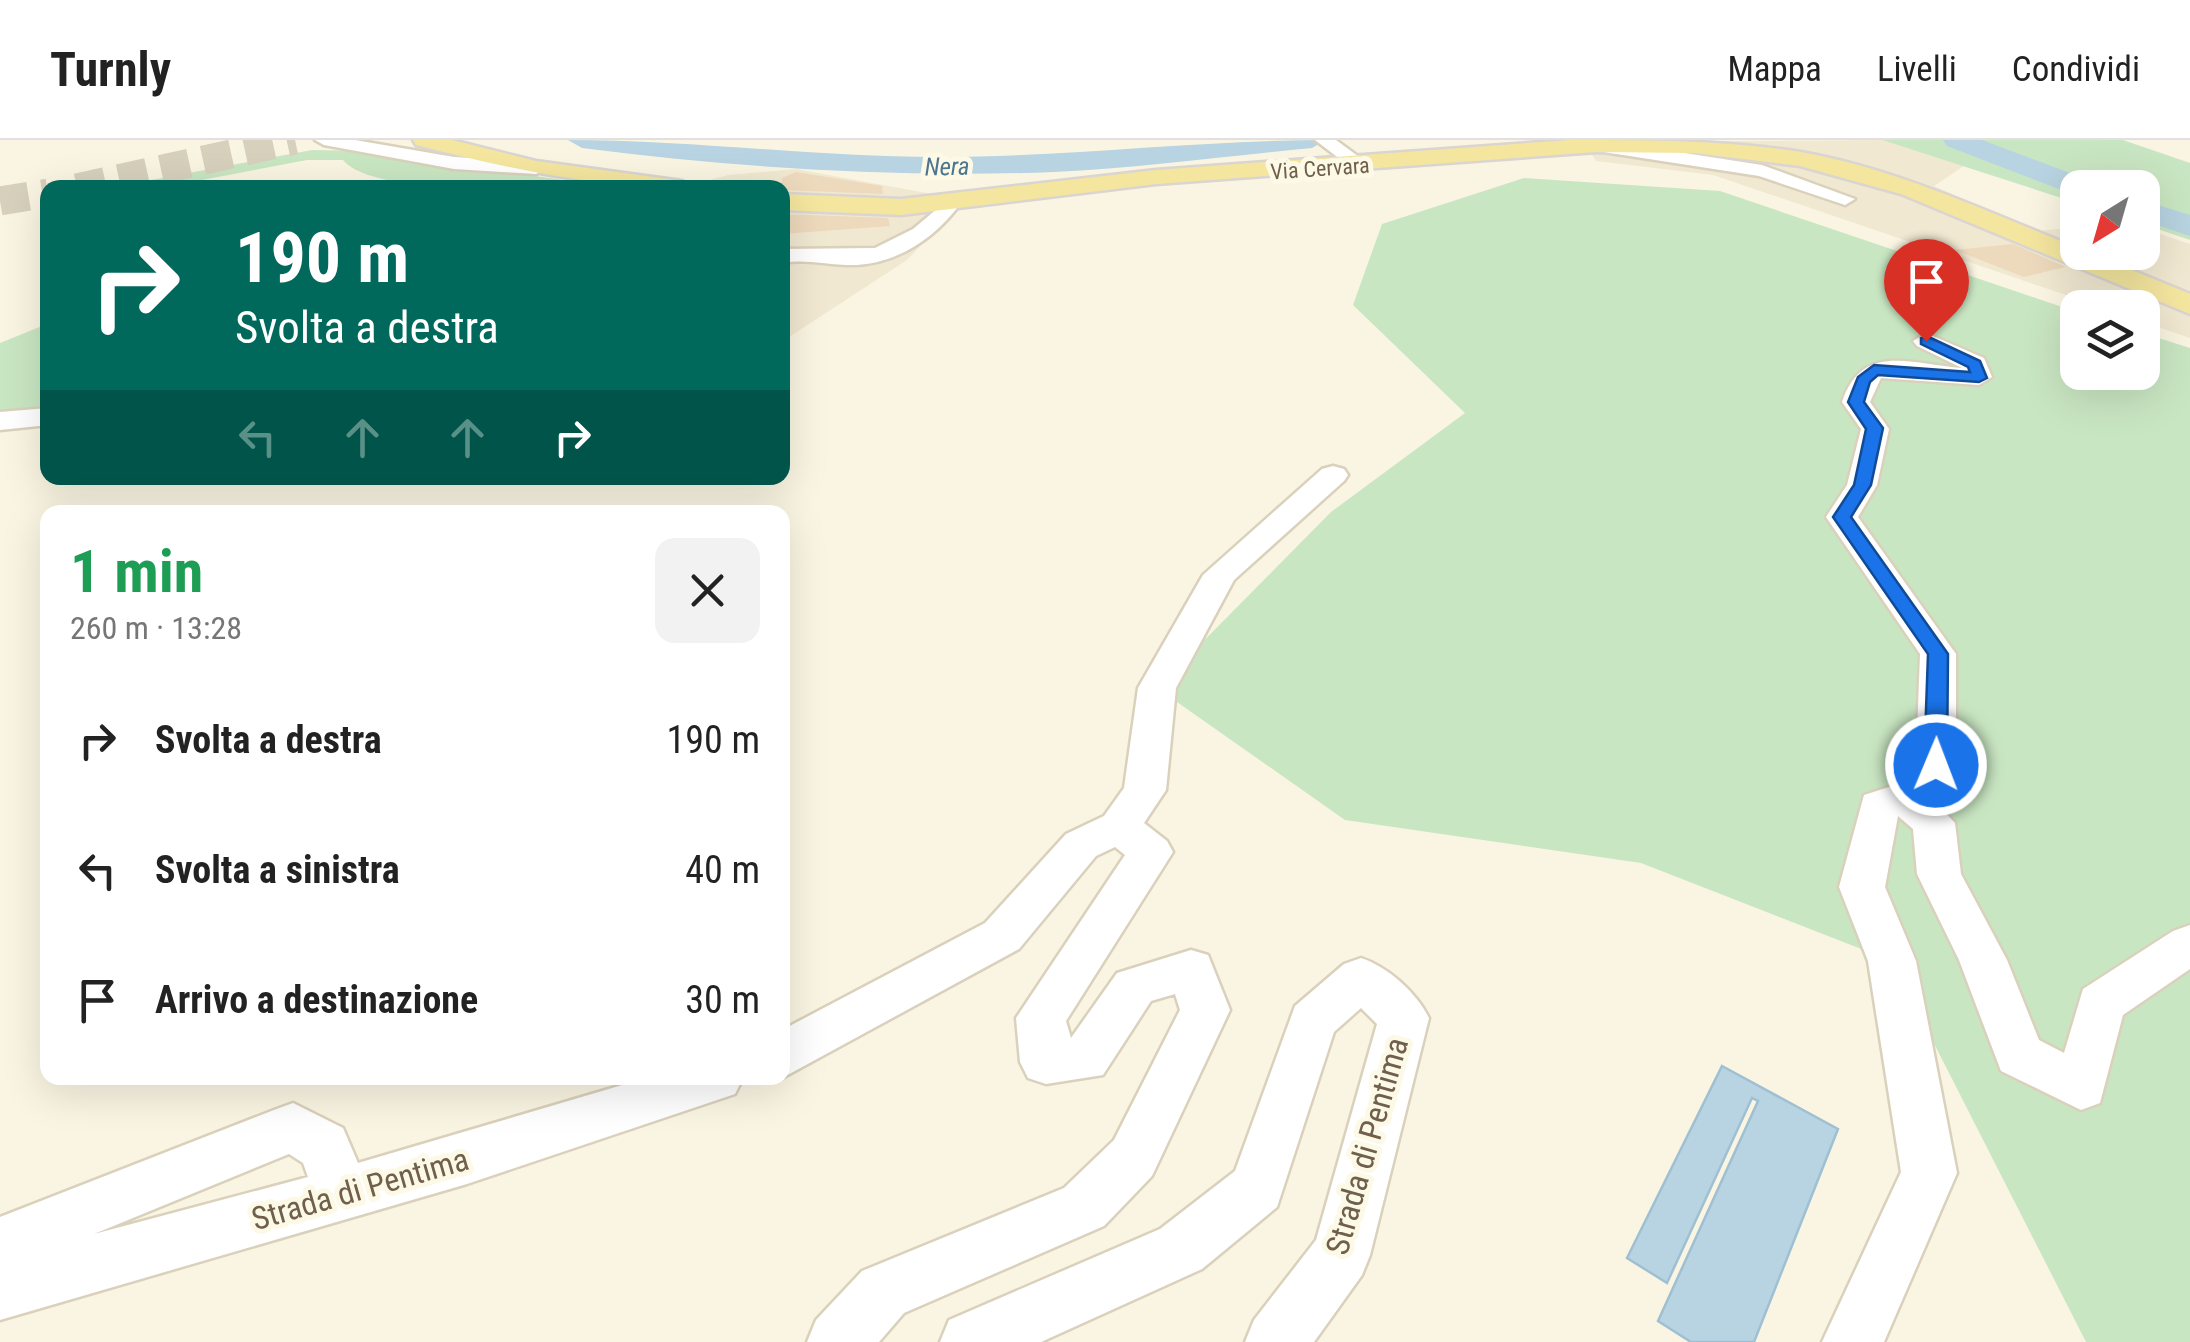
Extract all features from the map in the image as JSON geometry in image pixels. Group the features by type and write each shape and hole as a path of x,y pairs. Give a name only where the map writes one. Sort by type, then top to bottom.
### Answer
{"main road":[{"path":"424,140 536,168 624,180"},
{"name":"Via Cervara","path":"790,202 862,207 950,204 1097,182 1596,145 1737,149 1864,174 1962,209 2130,284 2190,305"}],"street":[{"path":"324,140 489,167 536,168"},
{"path":"1330,144 1360,165"},
{"path":"1596,145 1762,171 1845,200"},
{"path":"790,256 858,258 900,248 938,220 950,204"},
{"path":"1853,1342 1928,1173 1892,962 1862,888 1879,806 1904,798 1936,765 1938,654 1842,517 1862,485 1874,428 1856,402 1863,380 1874,370 1979,378 1975,364 1926,341"},
{"path":"0,422 40,417"},
{"path":"790,1052 1002,936 1080,845 1119,827 1145,790 1157,688 1220,575 1333,475"},
{"path":"1904,798 1934,823 1940,874 1983,960 2018,1056 2081,1087 2101,1004 2190,944"},
{"path":"838,1342 883,1292 1084,1207 1133,1158 1205,1010 1191,970 1134,987 1084,1059 1046,1062 1041,1018 1151,852 1119,827"},
{"name":"Strada di Pentima","path":"970,1342 1181,1249 1257,1188 1313,1020 1361,978 1404,1018 1341,1255 1276,1342"},
{"name":"Strada di Pentima","path":"0,1290 467,1159 695,1085"},
{"path":"0,1245 293,1127 324,1146 344,1194"}],"shaded area":[{"path":"1882,140 1964,166 1934,186 2037,231 2060,229 2060,270 2160,270 2160,234 2190,244 2190,338 2160,328 2160,290 2060,290 2060,293 1713,175 1596,161 1584,142"},
{"path":"796,169 954,198 957,208 907,260 790,336 790,180 710,180"}],"green space":[{"path":"1882,140 2123,140 2190,163 2190,240 2160,230 2160,170 2060,170 2060,198"},
{"path":"312,150 367,151 563,180 387,180 361,172 343,160 307,160 202,180 151,180"},
{"path":"1524,178 1720,191 2060,306 2060,390 2160,390 2160,338 2190,348 2190,1342 2086,1342 1892,961 1641,863 1345,820 1157,688 1331,512 1465,413 1353,305 1382,224"},
{"path":"40,327 40,414 0,420 0,343"}],"water":[{"path":"1722,1066 1838,1129 1754,1342 1691,1342 1658,1321 1758,1101 1752,1098 1667,1283 1627,1258"}],"building":[{"path":"796,172 882,186 883,194 790,190 790,180 782,178"},
{"path":"790,214 888,218 890,226 790,233"},
{"path":"2013,244 2060,264 2060,268 2024,277 1955,250"}],"waterway":[{"name":"Nera","path":"582,140 759,158 936,165 1086,161 1312,140"},
{"name":"Nera","path":"1957,140 2060,179"},
{"name":"Nera","path":"2160,215 2190,226"}],"tunnel":[{"path":"113,180 295,140"},
{"path":"0,201 40,194"}],"route":[{"path":"1926,341 1975,364 1979,378 1874,370 1863,380 1856,402 1874,428 1862,485 1842,517 1938,654 1936,765"}]}
